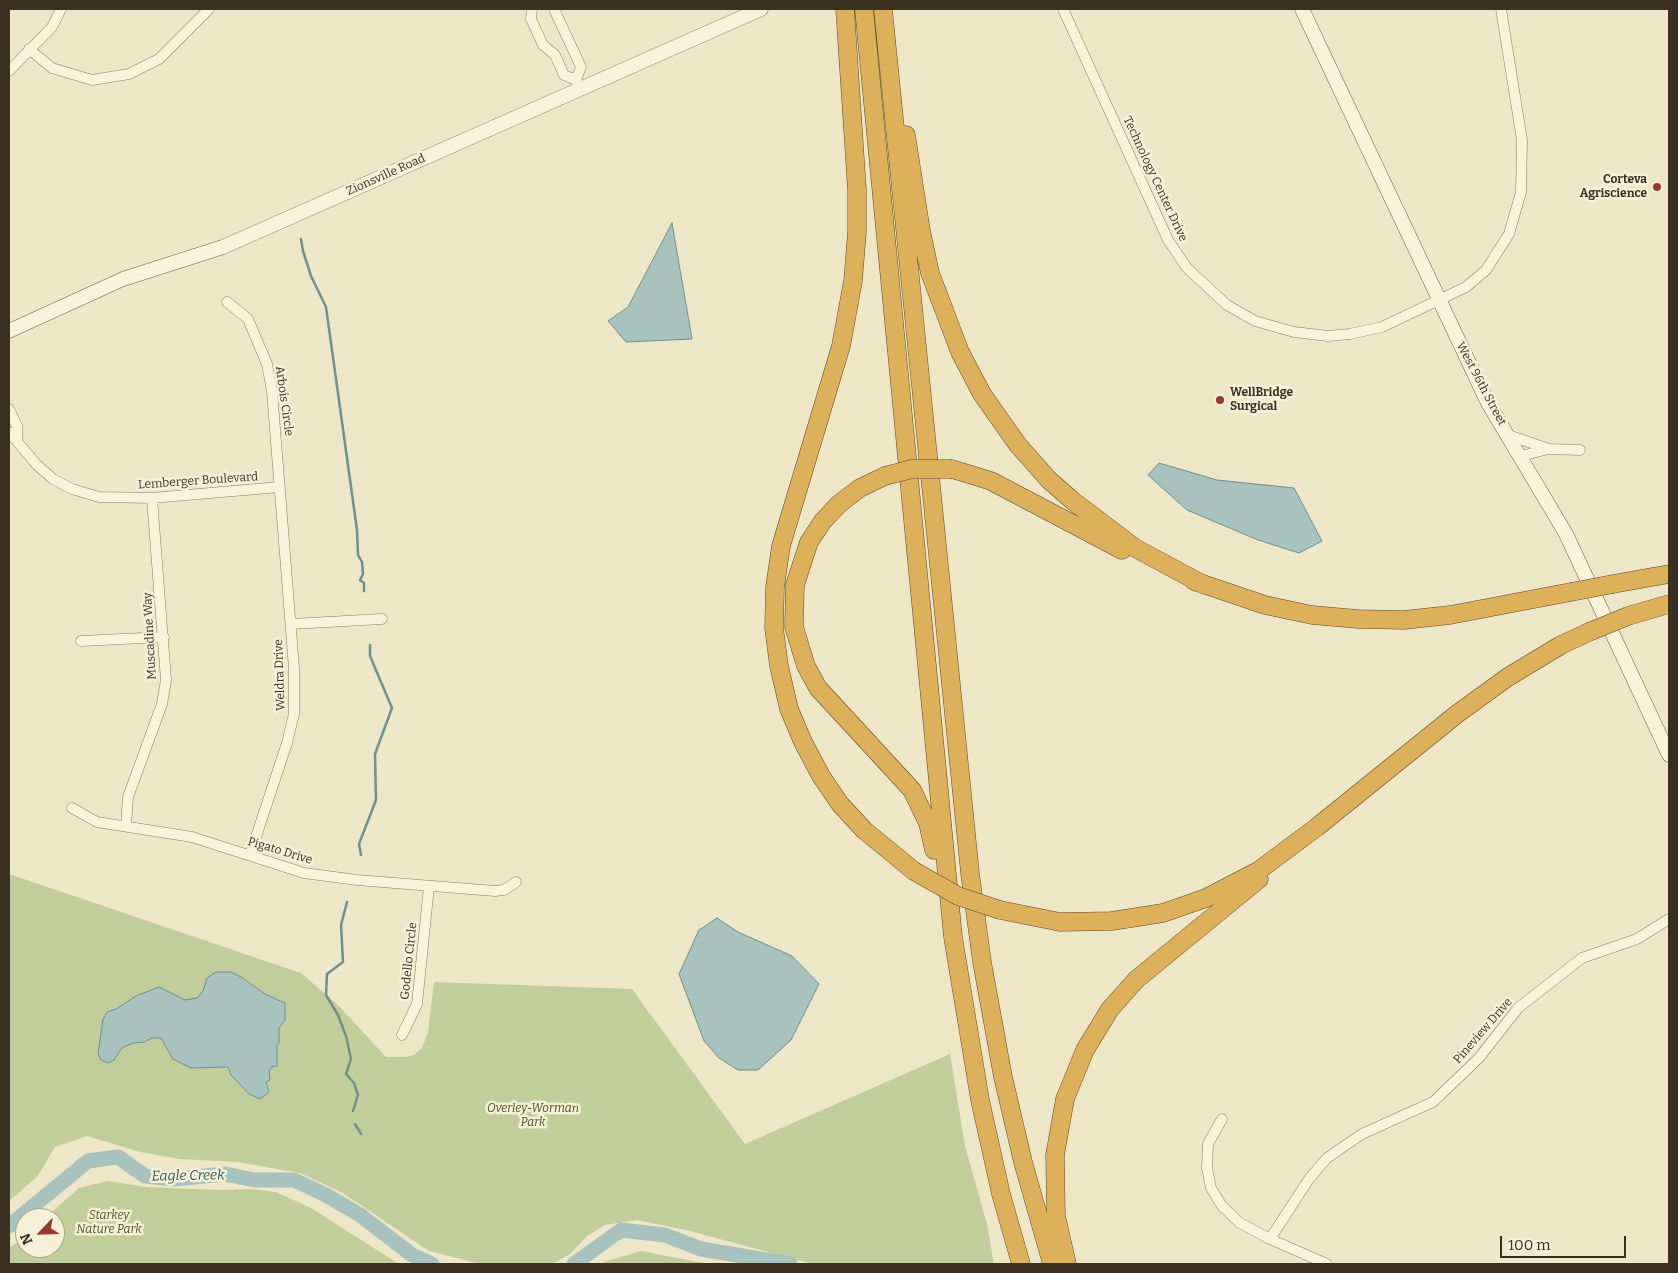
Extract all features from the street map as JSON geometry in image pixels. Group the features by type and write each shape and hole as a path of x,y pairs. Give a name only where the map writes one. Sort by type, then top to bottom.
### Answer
{"highway":[{"path":"845,9 857,197 857,232 852,288 841,346 781,546 775,587 774,628 779,666 790,708 803,742 821,776 840,804 864,830 914,872 958,896 1000,910 1045,920 1075,922 1112,921 1163,913 1206,898 1244,879 1317,827 1483,694 1533,661 1589,632 1628,616 1669,604"},
{"path":"864,9 953,937"},
{"path":"883,9 970,873 984,972 1003,1077 1023,1162 1052,1264"},
{"path":"894,9 908,147 924,249 944,314 966,366 999,420 1038,468 1061,490 1109,530 1135,548 1204,585"},
{"path":"1021,1264 1001,1194 980,1100 953,937 932,836 922,808 904,780 818,688 806,666 794,628 795,585 809,542 823,521 839,504 860,488 885,476 912,469 952,469 986,479 1151,565 1243,599 1333,618 1382,620 1450,615 1669,574"},
{"path":"1067,1264 1056,1216 1054,1155 1065,1099 1085,1050 1110,1009 1137,979 1277,864 1317,827"}],"main road":[{"name":"Zionsville Road","path":"9,331 123,279 223,247 578,84 761,9"},
{"name":"West 96th Street","path":"1302,9 1488,403 1566,534 1669,754"}],"street":[{"path":"9,71 52,27 61,9"},
{"path":"29,49 52,68 92,80 129,74 159,59 210,9"},
{"path":"532,9 531,19 543,45 555,55 564,75 578,84 580,67 554,9"},
{"name":"Technology Center Drive","path":"1063,9 1168,240 1187,268 1211,293 1241,314 1275,328 1328,336 1350,334 1382,327 1466,287 1486,270 1509,234 1521,192 1522,140 1501,9"},
{"name":"Arbois Circle","path":"227,302 248,319 267,364 272,391 280,487"},
{"name":"Lemberger Boulevard","path":"9,409 16,426 17,441"},
{"name":"Lemberger Boulevard","path":"9,432 37,466 53,479 72,489 99,496 152,498 280,487"},
{"path":"1508,435 1549,449"},
{"path":"1521,456 1549,449 1580,450"},
{"name":"Weldra Drive","path":"250,855 287,743 294,714 291,624 280,487"},
{"name":"Muscadine Way","path":"126,826 128,796 162,704 166,680 152,498"},
{"path":"291,624 382,619"},
{"path":"81,641 164,637"},
{"name":"Pigato Drive","path":"72,808 97,822 192,837 304,873 357,880 495,891 504,890 516,882"},
{"name":"Godello Circle","path":"402,1035 417,1004 429,886"},
{"name":"Pineview Drive","path":"1270,1239 1309,1179 1327,1158 1362,1134 1433,1102 1479,1058 1518,1008 1582,958 1637,939 1669,919"},
{"path":"1222,1119 1208,1144 1207,1168 1211,1188 1222,1206 1240,1223 1270,1239 1327,1264"}],"green space":[{"name":"Overley-Worman Park","path":"9,874 301,973 338,1005 386,1057 414,1055 422,1048 428,1032 434,982 632,989 745,1144 950,1054 965,1146 987,1224 994,1264 813,1264 686,1230 637,1220 605,1225 587,1236 570,1254 552,1264 481,1264 429,1251 343,1193 300,1173 238,1162 180,1159 140,1152 87,1136 55,1147 37,1177 9,1201"},
{"name":"Starkey Nature Park","path":"108,1181 145,1187 221,1190 252,1189 276,1192 311,1208 399,1264 9,1264 9,1248 15,1244 15,1258 65,1258 65,1208 56,1208 79,1188"},
{"path":"641,1251 704,1263 710,1264 597,1264"}],"water":[{"path":"672,223 692,339 626,342 608,321 628,307"},
{"path":"1159,463 1217,480 1294,488 1322,541 1299,553 1258,540 1187,510 1148,475"},
{"path":"717,918 738,932 792,956 819,984 791,1040 758,1070 738,1070 719,1058 704,1041 679,974 699,930"},
{"path":"216,972 231,972 265,994 285,1003 285,1020 279,1028 277,1066 272,1067 269,1071 270,1080 266,1082 269,1092 264,1096 260,1099 249,1094 231,1075 228,1067 191,1068 173,1059 161,1038 152,1038 122,1048 114,1060 108,1063 101,1060 98,1054 103,1019 107,1012 116,1009 136,996 159,987 185,1000 197,998 203,991 207,978"}],"waterway":[{"path":"301,239 311,276 326,307 357,530 358,555 362,562 363,574 360,580 364,583 364,591"},
{"path":"361,855 359,844 376,800 375,754 392,708 370,656 370,645"},
{"path":"347,902 341,925 343,962 327,974 326,995 338,1015 346,1036 351,1059 346,1074 354,1083 358,1095 353,1111"},
{"path":"355,1124 361,1134"},
{"name":"Eagle Creek","path":"9,1226 88,1161 118,1157 145,1176 174,1179 225,1174 254,1180 294,1180 326,1195 360,1215 412,1255 432,1264"},
{"name":"Eagle Creek","path":"574,1264 621,1230 665,1235 701,1249 790,1264"}],"place":[{"name":"Corteva Agriscience","path":"1657,187"},
{"name":"WellBridge Surgical","path":"1220,400"}]}
